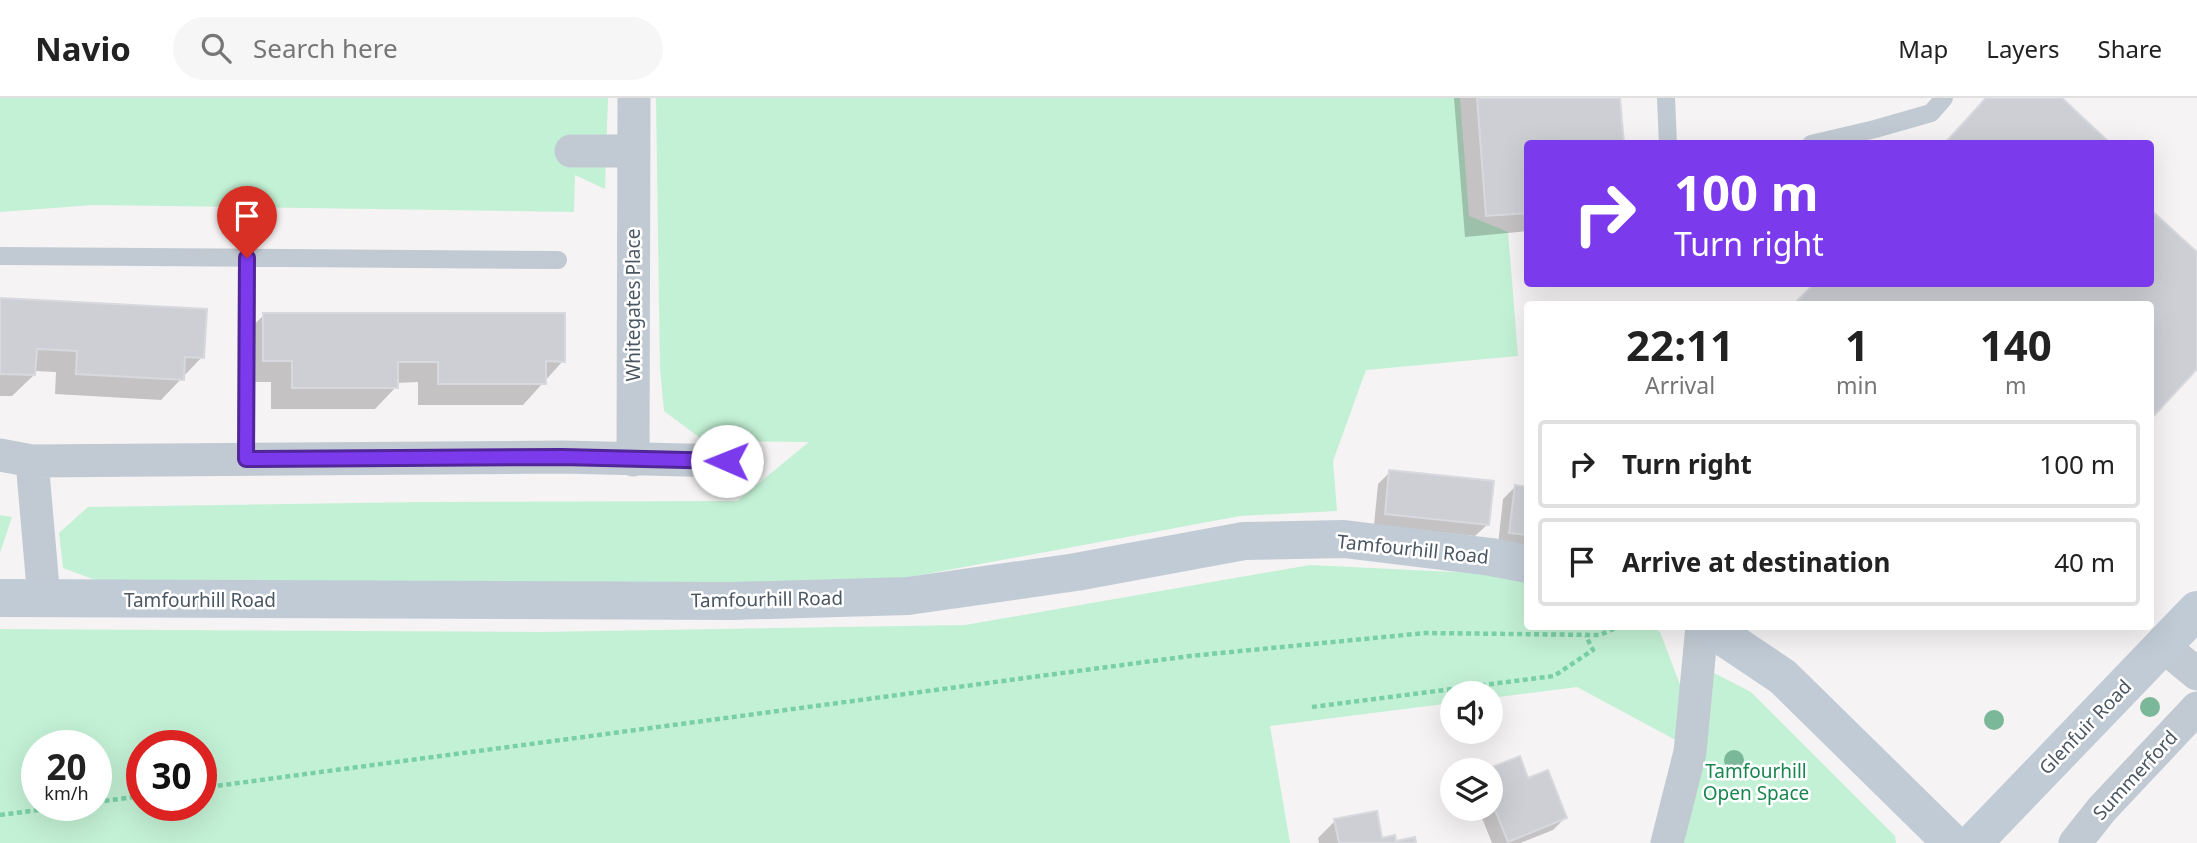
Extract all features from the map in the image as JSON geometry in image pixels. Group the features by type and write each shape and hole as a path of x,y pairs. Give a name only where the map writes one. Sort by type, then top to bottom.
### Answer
{"main road":[{"name":"Tamfourhill Road","path":"0,598 732,601 908,596 1076,572 1244,541 1344,539 1524,563"},
{"name":"Glenfuir Road","path":"1973,843 2197,610"},
{"path":"1711,630 1783,677 1952,843"}],"street":[{"name":"Whitegates Place","path":"633,460 634,101"},
{"path":"571,151 634,151"},
{"path":"44,599 16,458 562,457 727,461"},
{"path":"1667,843 1690,752 1705,630"},
{"path":"2163,646 2197,674"},
{"name":"Summerford","path":"2075,843 2102,809 2197,708"}],"lane":[{"path":"1666,98 1668,140"},
{"path":"1828,140 1931,113 1944,98"},
{"path":"0,256 558,260"},
{"path":"246,459 247,258"}],"path":[{"path":"217,786 1190,656 1425,633 1586,636 1600,635 1611,630"},
{"path":"1312,707 1554,676 1593,650 1586,636"},
{"path":"0,816 21,813"}],"green space":[{"path":"0,98 608,98 605,189 575,175 574,212 93,205 0,212"},
{"path":"656,98 1460,98 1469,216 1508,232 1518,356 1366,370 1333,461 1337,511 1240,516 899,579 563,586 106,584 63,568 59,533 88,507 737,501 809,442 704,441 664,411 660,368"},
{"path":"0,515 12,517 0,553"},
{"path":"1310,565 1515,575 1524,577 1524,630 1660,632 1681,687 1683,744 1577,687 1503,696 1503,681 1440,681 1440,705 1270,726 1290,843 0,843 0,629 539,632 965,625"},
{"name":"Tamfourhill Open Space","path":"1714,673 1751,692 1895,836 1896,843 1684,843"}],"building":[{"path":"1477,98 1620,98 1624,140 1524,140 1524,213 1486,216"},
{"path":"1986,98 2062,98 2107,140 1948,140"},
{"path":"2154,213 2197,252 2197,369 2154,416 2154,301 1797,301 1811,287 2154,287"},
{"path":"0,298 207,309 204,358 185,357 184,380 76,374 77,351 37,349 35,375 0,374"},
{"path":"263,313 565,313 565,362 546,361 546,384 438,384 438,362 398,362 398,388 292,388 292,361 263,361"},
{"path":"1389,470 1494,481 1489,525 1385,514"},
{"path":"1515,485 1524,486 1524,535 1509,533"},
{"path":"1520,756 1528,778 1548,770 1567,818 1508,842 1500,821 1503,821 1503,763"},
{"path":"1377,811 1382,838 1395,835 1396,841 1415,837 1416,843 1339,843 1334,819"}],"route":[{"path":"247,258 246,459 562,457 727,461"}]}
